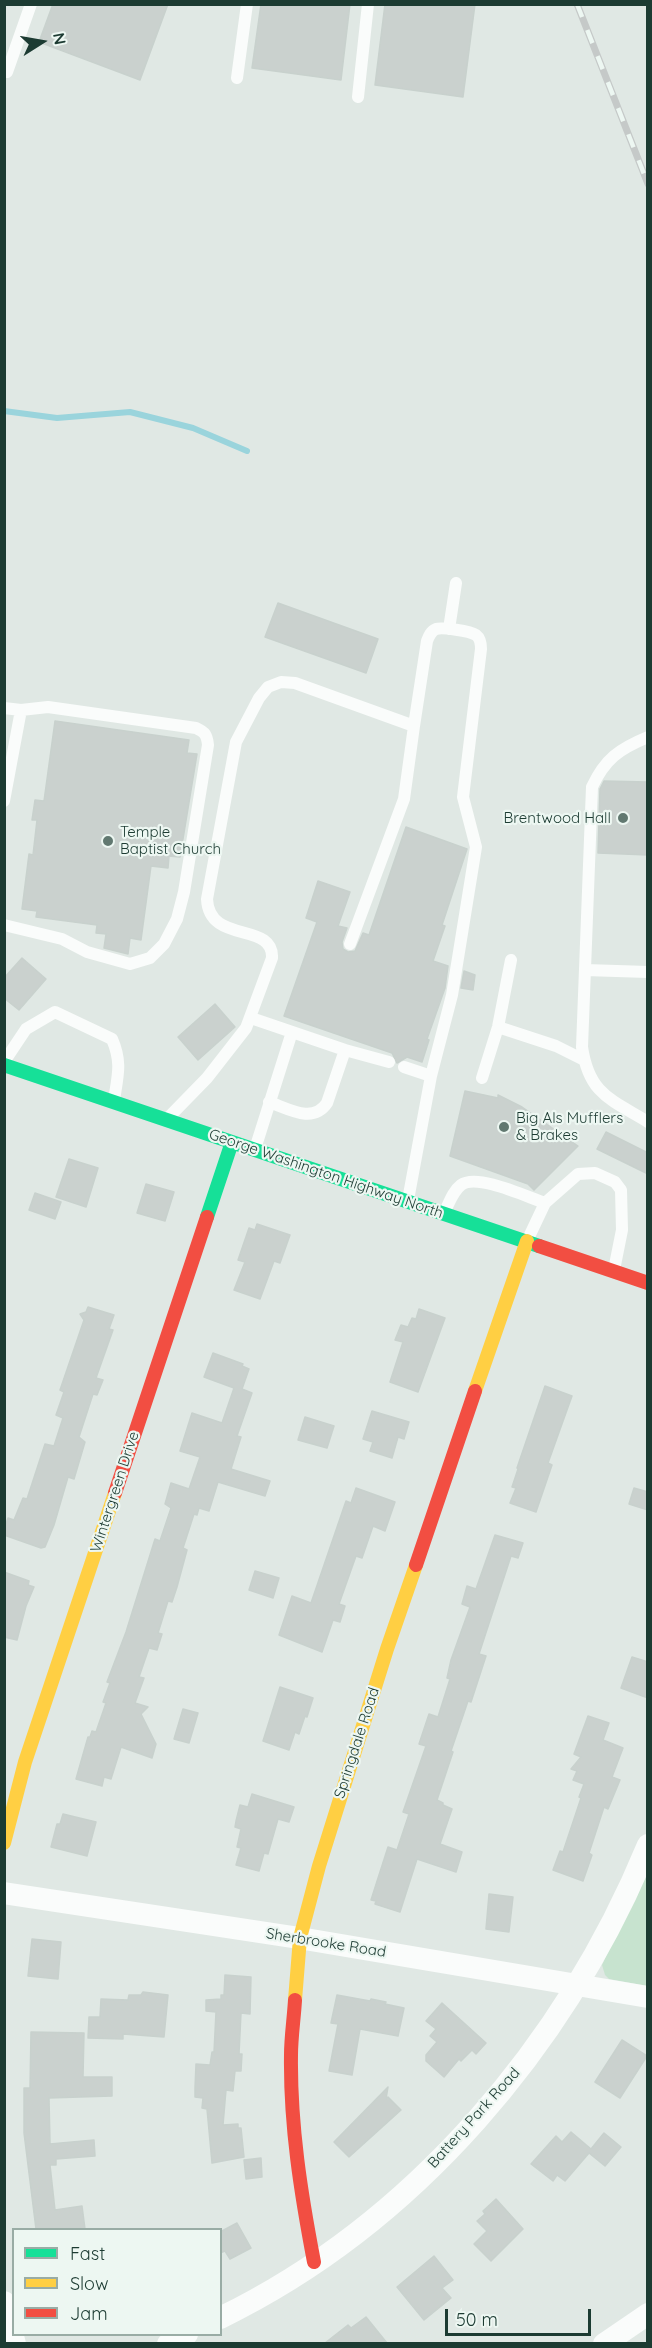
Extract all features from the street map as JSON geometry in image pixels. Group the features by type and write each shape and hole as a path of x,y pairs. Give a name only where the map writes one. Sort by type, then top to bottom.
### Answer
{"street":[{"name":"George Washington Highway North","path":"4,1063 648,1283"},
{"name":"Wintergreen Drive","path":"4,1843 25,1762 232,1142"},
{"name":"Springdale Road","path":"315,2262 301,2192 294,2134 291,2055 300,1938 322,1855 387,1649 527,1241"},
{"name":"Battery Park Road","path":"222,2317 276,2288 315,2262 408,2191 494,2100 529,2056 577,1984 605,1935 648,1845"},
{"name":"Sherbrooke Road","path":"4,1893 300,1938 648,1997"},
{"path":"4,2302 12,2332"},
{"path":"604,2343 648,2314"},
{"path":"168,2343 183,2336"}],"lane":[{"path":"7,72 31,4"},
{"path":"237,78 248,4"},
{"path":"358,97 368,4"},
{"path":"449,629 456,583"},
{"path":"350,944 404,799 427,641 436,629 449,629 476,635 481,649 463,797 476,847 452,995 431,1076 407,1201"},
{"path":"167,1119 207,1078 246,1028 272,958 273,950 263,939 222,925 213,919 207,910 207,899 236,742 259,698 268,687 281,682 294,683 414,726"},
{"path":"4,708 21,710 48,707 196,728 208,737 184,892 177,919 164,944 150,958 130,963 87,952 62,939 4,925"},
{"path":"4,801 21,710"},
{"path":"648,737 627,746 601,767 592,788 582,1047 585,1068 595,1086 610,1100 648,1122"},
{"path":"482,1078 498,1027 511,960"},
{"path":"585,970 648,972"},
{"path":"4,1063 26,1029 55,1012 112,1039 120,1067 113,1101"},
{"path":"251,1018 388,1062"},
{"path":"498,1027 556,1046 584,1060"},
{"path":"255,1150 292,1032"},
{"path":"269,1102 305,1114 314,1115 322,1111 327,1103 345,1050"},
{"path":"404,1067 431,1076"},
{"path":"527,1241 545,1203 578,1174 595,1173 615,1182 621,1190 622,1230 614,1271"},
{"path":"444,1214 461,1185 471,1181 482,1182 545,1203"}],"green space":[{"path":"647,1865 647,1986 609,1979 602,1965"}],"building":[{"path":"53,4 168,4 140,80 39,42"},
{"path":"261,4 350,4 341,80 252,68"},
{"path":"385,4 475,4 463,97 375,85"},
{"path":"278,603 378,639 366,673 265,637"},
{"name":"Temple Baptist Church","path":"55,721 189,740 187,753 197,754 180,857 169,856 168,868 151,866 141,940 130,938 128,954 104,948 106,934 96,933 97,925 36,917 37,911 22,909 29,854 33,855 37,820 32,820 35,800 44,801"},
{"name":"Brentwood Hall","path":"604,781 648,782 648,855 598,853 600,789"},
{"path":"406,827 467,849 442,925 445,926 433,961 448,966 445,988 427,1039 429,1040 422,1062 407,1057 397,1063 392,1053 284,1016 317,922 306,918 318,881 350,892 338,926 347,928 342,942 343,949 348,952 355,951 363,933 369,935"},
{"path":"22,958 46,979 19,1010 4,998 4,978"},
{"path":"464,971 475,975 473,990 461,988"},
{"path":"215,1004 235,1027 198,1060 178,1037"},
{"name":"Big Als Mufflers & Brakes","path":"465,1091 498,1098 498,1095 522,1107 578,1146 534,1190 528,1184 450,1156"},
{"path":"606,1132 648,1153 648,1174 597,1149"},
{"path":"69,1159 98,1168 86,1207 56,1197"},
{"path":"146,1184 174,1192 165,1221 137,1213"},
{"path":"35,1193 61,1202 55,1219 29,1210"},
{"path":"257,1224 290,1235 280,1263 274,1261 260,1299 234,1290 245,1262 238,1260 249,1228 255,1230"},
{"path":"88,1307 114,1315 109,1329 113,1330 96,1378 103,1380 97,1395 93,1394 79,1437 85,1442 74,1479 68,1477 54,1525 45,1547 41,1548 4,1535 4,1529 8,1518 14,1520 23,1498 27,1499 45,1444 54,1446 63,1418 56,1415 64,1392 60,1390 84,1320 80,1314 86,1312"},
{"path":"419,1309 445,1318 418,1392 390,1382 403,1342 395,1340 401,1325 408,1327 412,1318 416,1319"},
{"path":"213,1353 243,1364 242,1366 249,1369 242,1389 252,1393 237,1436 241,1437 231,1469 270,1481 265,1496 218,1482 209,1511 199,1508 197,1515 194,1514 183,1548 187,1550 177,1587 172,1602 168,1601 158,1633 162,1634 157,1650 149,1648 139,1677 144,1678 135,1703 148,1707 141,1714 156,1744 152,1758 121,1747 111,1779 104,1777 102,1786 76,1779 88,1737 92,1731 96,1732 106,1703 103,1702 110,1683 107,1682 126,1632 155,1539 160,1541 171,1508 165,1504 171,1483 189,1489 200,1457 180,1451 192,1413 222,1423 234,1388 204,1377"},
{"path":"545,1386 572,1396 548,1463 552,1465 536,1512 510,1503 516,1488 512,1487 517,1468"},
{"path":"372,1411 409,1422 404,1439 398,1437 392,1458 370,1451 373,1442 363,1439"},
{"path":"305,1417 334,1426 327,1448 298,1440"},
{"path":"356,1488 395,1502 385,1531 373,1526 362,1558 356,1556 339,1604 345,1606 340,1622 333,1620 322,1652 279,1635 292,1596 311,1603 346,1501 351,1503"},
{"path":"634,1488 648,1492 648,1510 629,1504"},
{"path":"495,1535 523,1543 518,1558 511,1556 479,1654 486,1656 471,1702 468,1701 437,1800 452,1809 440,1844 462,1852 456,1872 417,1859 400,1912 375,1904 376,1901 371,1900 388,1847 397,1850 409,1814 403,1812 426,1746 419,1744 429,1714 438,1717 450,1679 447,1678 451,1660 470,1607 462,1604 467,1586 476,1589"},
{"path":"255,1571 279,1578 273,1598 249,1590"},
{"path":"4,1572 29,1581 28,1585 34,1587 26,1606 17,1640 4,1637"},
{"path":"632,1657 648,1662 648,1698 621,1688"},
{"path":"280,1687 313,1698 307,1717 305,1716 299,1734 295,1732 289,1750 263,1741"},
{"path":"183,1709 198,1713 189,1743 174,1739"},
{"path":"588,1716 609,1723 603,1740 623,1748 612,1777 620,1780 608,1809 604,1807 589,1853 592,1855 583,1881 553,1870 560,1851 563,1852 581,1798 579,1797 584,1784 573,1780 577,1771 571,1769 581,1757 574,1754"},
{"path":"252,1794 294,1807 289,1822 278,1819 268,1854 264,1853 259,1871 236,1865 241,1848 237,1847 241,1829 235,1827 236,1821 240,1805 248,1807"},
{"path":"63,1814 96,1822 87,1856 51,1847 57,1824 60,1824"},
{"path":"489,1894 513,1897 509,1932 486,1929"},
{"path":"32,1939 61,1942 58,1979 28,1976"},
{"path":"225,1975 251,1977 250,2014 241,2013 239,2054 242,2054 241,2071 235,2071 233,2091 226,2090 223,2125 238,2124 238,2128 241,2128 244,2157 212,2163 207,2109 202,2108 203,2098 195,2097 196,2064 210,2065 212,2052 214,2052 216,2012 206,2011 206,2000 221,1999 221,1995 224,1995"},
{"path":"143,1992 168,1995 164,2037 123,2034 123,2039 88,2038 89,2017 100,2017 101,1999 128,2000 129,1995 141,1995"},
{"path":"337,1995 370,2001 371,1999 404,2008 398,2036 360,2029 352,2075 329,2071 338,2024 331,2023"},
{"path":"442,2003 486,2043 476,2054 472,2050 461,2061 459,2059 444,2077 426,2061 426,2055 437,2042 430,2036 436,2029 426,2021"},
{"path":"31,2032 84,2033 83,2077 112,2077 112,2096 49,2098 50,2144 94,2140 95,2156 56,2159 56,2165 50,2165 55,2210 82,2206 85,2228 36,2228 24,2133 24,2088 30,2088"},
{"path":"622,2040 647,2056 620,2098 595,2082"},
{"path":"388,2087 386,2099 388,2097 401,2110 349,2157 334,2142"},
{"path":"571,2132 591,2149 604,2133 621,2147 605,2166 589,2153 565,2181 557,2175 553,2181 531,2164 556,2136 562,2142"},
{"path":"261,2158 262,2177 246,2179 244,2160"},
{"path":"496,2199 523,2229 491,2261 474,2244 487,2231 477,2221 485,2214 483,2211"},
{"path":"237,2223 251,2248 230,2259 225,2251 222,2252 222,2231"},
{"path":"434,2256 453,2280 442,2288 451,2298 424,2320 397,2287"},
{"path":"366,2317 387,2343 325,2343 348,2325 351,2328"}],"waterway":[{"path":"4,411 57,418 130,412 193,428 247,451"}],"railway":[{"path":"577,4 648,184"}],"traffic: fast":[{"path":"4,1065 539,1246"},
{"path":"207,1217 232,1142"}],"traffic: slow":[{"path":"475,1391 527,1241"},
{"path":"4,1843 25,1762 115,1493"},
{"path":"295,2000 300,1938 319,1866 387,1649 416,1565"}],"traffic: jam":[{"path":"115,1493 207,1217"},
{"path":"539,1246 648,1283"},
{"path":"416,1565 475,1391"},
{"path":"295,2000 291,2048 292,2107 301,2185 314,2262"}],"place":[{"name":"Brentwood Hall","path":"623,818"},
{"name":"Temple Baptist Church","path":"108,841"},
{"name":"Big Als Mufflers & Brakes","path":"504,1127"}]}
